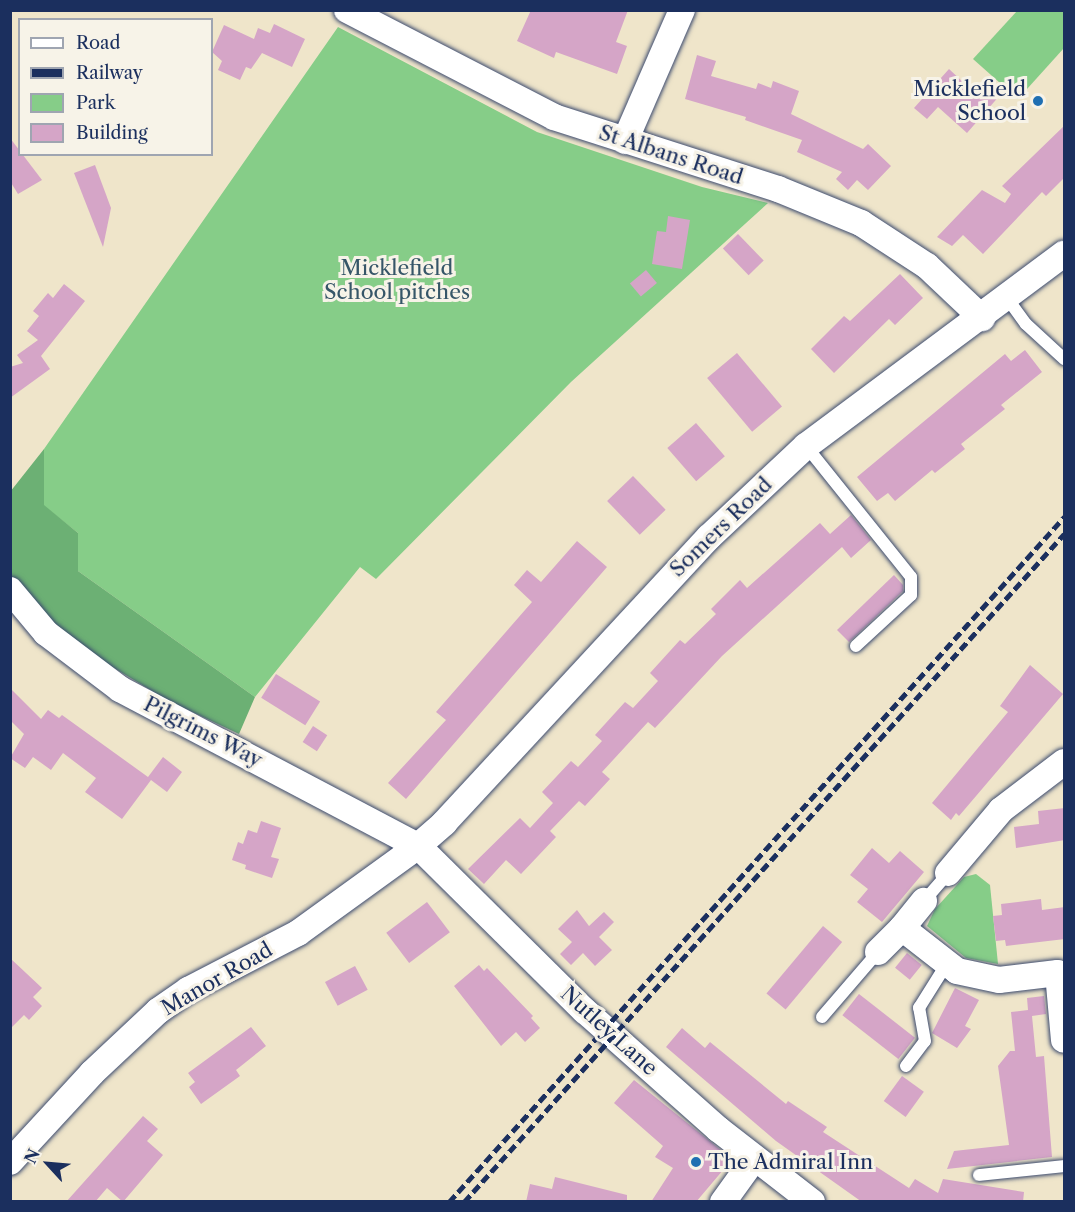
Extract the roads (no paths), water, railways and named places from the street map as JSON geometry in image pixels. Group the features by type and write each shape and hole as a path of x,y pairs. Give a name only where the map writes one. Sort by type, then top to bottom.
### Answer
{"street":[{"path":"625,141 682,10"},
{"name":"St Albans Road","path":"348,11 514,99 625,141 777,189 861,223 927,266 982,318"},
{"name":"Somers Road","path":"418,846 444,823 701,545 806,446 982,318 1065,254"},
{"name":"Pilgrims Way","path":"10,590 46,633 120,689 418,846"},
{"path":"948,873 1001,810 1065,762"},
{"name":"Nutley Lane","path":"418,846 585,1011 753,1159 812,1202"},
{"name":"Manor Road","path":"10,1162 92,1073 158,1011 188,990 298,933 418,846"},
{"path":"878,952 924,901"},
{"path":"902,928 946,965 957,971 999,980 1061,973 1065,1040"},
{"path":"723,1202 753,1159"}],"lane":[{"path":"1007,298 1026,324 1065,359"},
{"path":"806,446 911,577 912,595 856,646"},
{"path":"924,901 948,873"},
{"path":"822,1017 878,952"},
{"path":"906,1066 925,1041 919,1008 946,965"},
{"path":"980,1175 1065,1166"}],"railway":[{"path":"449,1202 1064,517"},
{"path":"464,1202 1064,534"}],"place":[{"name":"Micklefield School","path":"1038,101"},
{"name":"The Admiral Inn","path":"696,1162"}],"park label":[{"name":"Micklefield School pitches","path":"397,280"}]}
